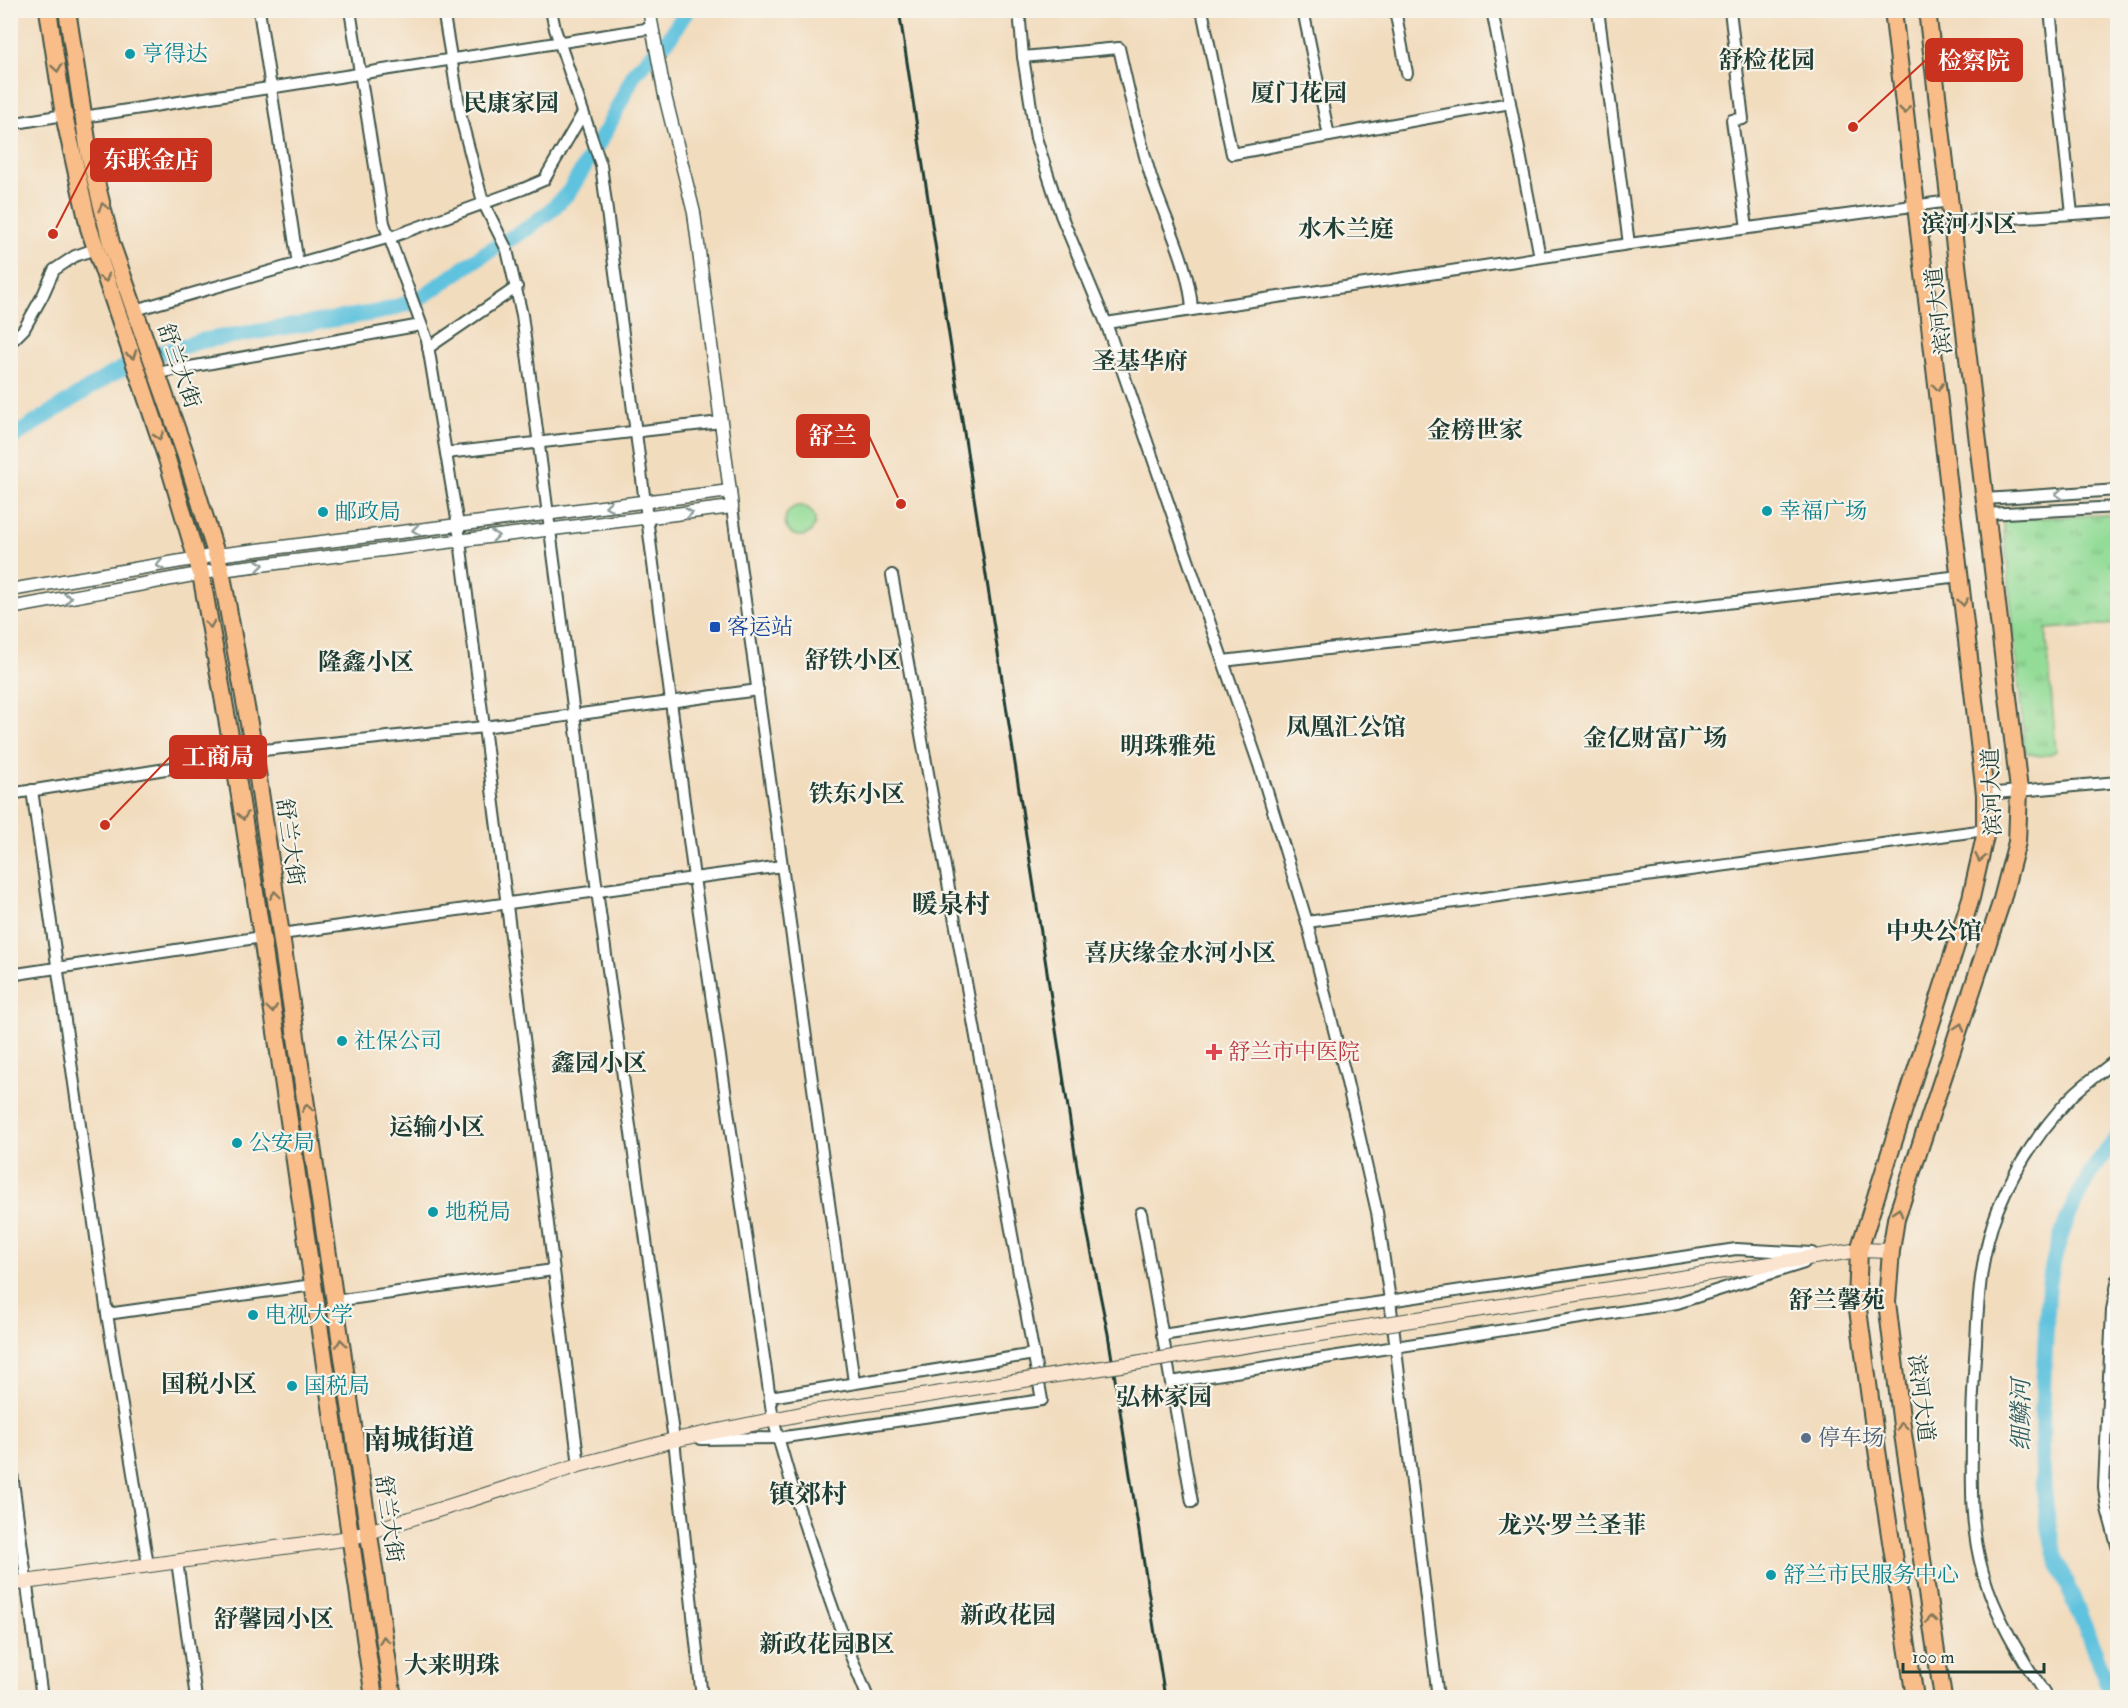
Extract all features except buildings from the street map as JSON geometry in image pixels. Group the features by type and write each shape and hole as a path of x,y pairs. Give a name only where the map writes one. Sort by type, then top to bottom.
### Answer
{"main road":[{"name":"舒兰大街","path":"48,10 72,157 95,249 141,381 199,566 234,758 262,937 374,1698"},
{"name":"舒兰大街","path":"67,10 89,153 111,243 185,453 219,562 254,751 393,1698"},
{"name":"滨河大道","path":"1893,10 1985,794 1985,830 1971,898 1859,1250 1857,1302 1915,1698"},
{"name":"滨河大道","path":"1927,10 2019,790 2017,842 2001,903 1896,1219 1890,1251 1888,1313 1903,1434 1943,1698"},
{"path":"10,1584 350,1538 579,1465 674,1440 773,1419 1859,1250 1890,1251"}],"street":[{"path":"259,10 298,264"},
{"path":"350,10 384,223 428,348 458,525 579,1465"},
{"path":"443,10 462,122 484,203 507,250 517,287 549,514 597,891 674,1440 702,1698"},
{"path":"551,10 601,165 694,878 773,1419 792,1492 868,1698"},
{"path":"649,10 665,96 694,213 732,507 854,1382"},
{"path":"1018,10 1036,138 1061,215 1106,323 1259,765 1307,922 1346,1078 1377,1212 1397,1346 1438,1698"},
{"path":"1202,10 1232,154 1510,103"},
{"path":"1303,10 1329,136"},
{"path":"1395,10 1407,73"},
{"path":"1492,10 1540,257"},
{"path":"1598,10 1629,244"},
{"path":"1730,10 1743,119 1732,120 1747,228"},
{"path":"2050,10 2072,214"},
{"path":"83,117 652,28"},
{"path":"1023,57 1119,48 1151,177 1177,248 1191,296 1192,309"},
{"path":"10,124 64,115"},
{"path":"137,316 389,237 544,180 583,115"},
{"path":"1106,323 1629,244 1950,201"},
{"path":"1951,222 2118,212"},
{"path":"10,343 24,329 54,270 75,256 95,249"},
{"path":"428,348 517,287"},
{"path":"157,372 420,323"},
{"path":"446,453 721,422"},
{"path":"1986,506 2118,490"},
{"path":"10,608 219,562 458,525 730,492"},
{"path":"1986,506 2118,507"},
{"path":"219,562 460,541 732,507"},
{"path":"10,590 199,566"},
{"path":"674,1440 778,1438 1042,1400 892,575"},
{"path":"1223,661 1960,576"},
{"path":"254,751 484,727 758,690"},
{"path":"10,794 234,758"},
{"path":"1985,794 2118,782"},
{"path":"32,790 107,1314 148,1565"},
{"path":"1307,922 1985,830"},
{"path":"281,934 782,866"},
{"path":"10,975 262,937"},
{"path":"2047,1698 2009,1635 1995,1606 1974,1537 1972,1407 1979,1287 1989,1237 1998,1209 2022,1160 2073,1095 2118,1058"},
{"path":"1141,1213 1192,1502"},
{"path":"1162,1335 1736,1250 1833,1254"},
{"path":"1170,1382 1677,1303 1833,1254"},
{"path":"335,1301 553,1270"},
{"path":"2118,1278 2112,1310 2104,1487 2107,1509 2118,1549"},
{"path":"107,1314 313,1285"},
{"path":"770,1398 854,1382 1034,1354"},
{"path":"10,1459 42,1698"},
{"path":"177,1561 196,1698"}],"green space":[{"path":"800,506 806,507 814,515 814,527 806,535 800,536 794,535 786,527 785,521 786,515 794,507"},
{"path":"2117,514 2117,624 2046,629 2056,751 2045,756 2033,755 2025,751 2003,520"}],"waterway":[{"path":"10,439 108,376 144,358 200,341 379,312 416,301 484,254 528,228 569,192 607,129 635,72 670,37 687,10"},
{"name":"细鳞河","path":"2113,1698 2061,1572 2053,1546 2045,1495 2042,1413 2048,1292 2056,1252 2081,1191 2098,1163 2118,1137"}],"railway":[{"path":"899,10 1086,1225 1108,1334 1165,1698"}],"place":[{"name":"亨得达","path":"130,54"},
{"name":"检察院","path":"1853,127"},
{"name":"东联金店","path":"53,234"},
{"name":"舒兰","path":"901,504"},
{"name":"幸福广场","path":"1767,511"},
{"name":"邮政局","path":"323,512"},
{"name":"客运站","path":"715,627"},
{"name":"工商局","path":"105,825"},
{"name":"社保公司","path":"342,1041"},
{"name":"舒兰市中医院","path":"1214,1052"},
{"name":"公安局","path":"237,1143"},
{"name":"地税局","path":"433,1212"},
{"name":"电视大学","path":"253,1315"},
{"name":"国税局","path":"292,1386"},
{"name":"停车场","path":"1806,1438"},
{"name":"舒兰市民服务中心","path":"1771,1575"}],"district":[{"name":"舒检花园","path":"1767,60"},
{"name":"厦门花园","path":"1299,93"},
{"name":"民康家园","path":"511,103"},
{"name":"滨河小区","path":"1969,224"},
{"name":"水木兰庭","path":"1346,229"},
{"name":"圣基华府","path":"1140,361"},
{"name":"金榜世家","path":"1475,430"},
{"name":"舒铁小区","path":"853,660"},
{"name":"隆鑫小区","path":"366,662"},
{"name":"凤凰汇公馆","path":"1346,727"},
{"name":"金亿财富广场","path":"1655,738"},
{"name":"明珠雅苑","path":"1168,746"},
{"name":"铁东小区","path":"857,794"},
{"name":"暖泉村","path":"951,905"},
{"name":"中央公馆","path":"1934,931"},
{"name":"喜庆缘金水河小区","path":"1180,953"},
{"name":"鑫园小区","path":"599,1063"},
{"name":"运输小区","path":"437,1127"},
{"name":"舒兰馨苑","path":"1837,1300"},
{"name":"国税小区","path":"209,1384"},
{"name":"弘林家园","path":"1164,1397"},
{"name":"南城街道","path":"419,1440"},
{"name":"镇郊村","path":"808,1495"},
{"name":"龙兴·罗兰圣菲","path":"1572,1525"},
{"name":"新政花园","path":"1008,1615"},
{"name":"舒馨园小区","path":"274,1619"},
{"name":"新政花园B区","path":"827,1644"},
{"name":"大来明珠","path":"452,1665"}]}
